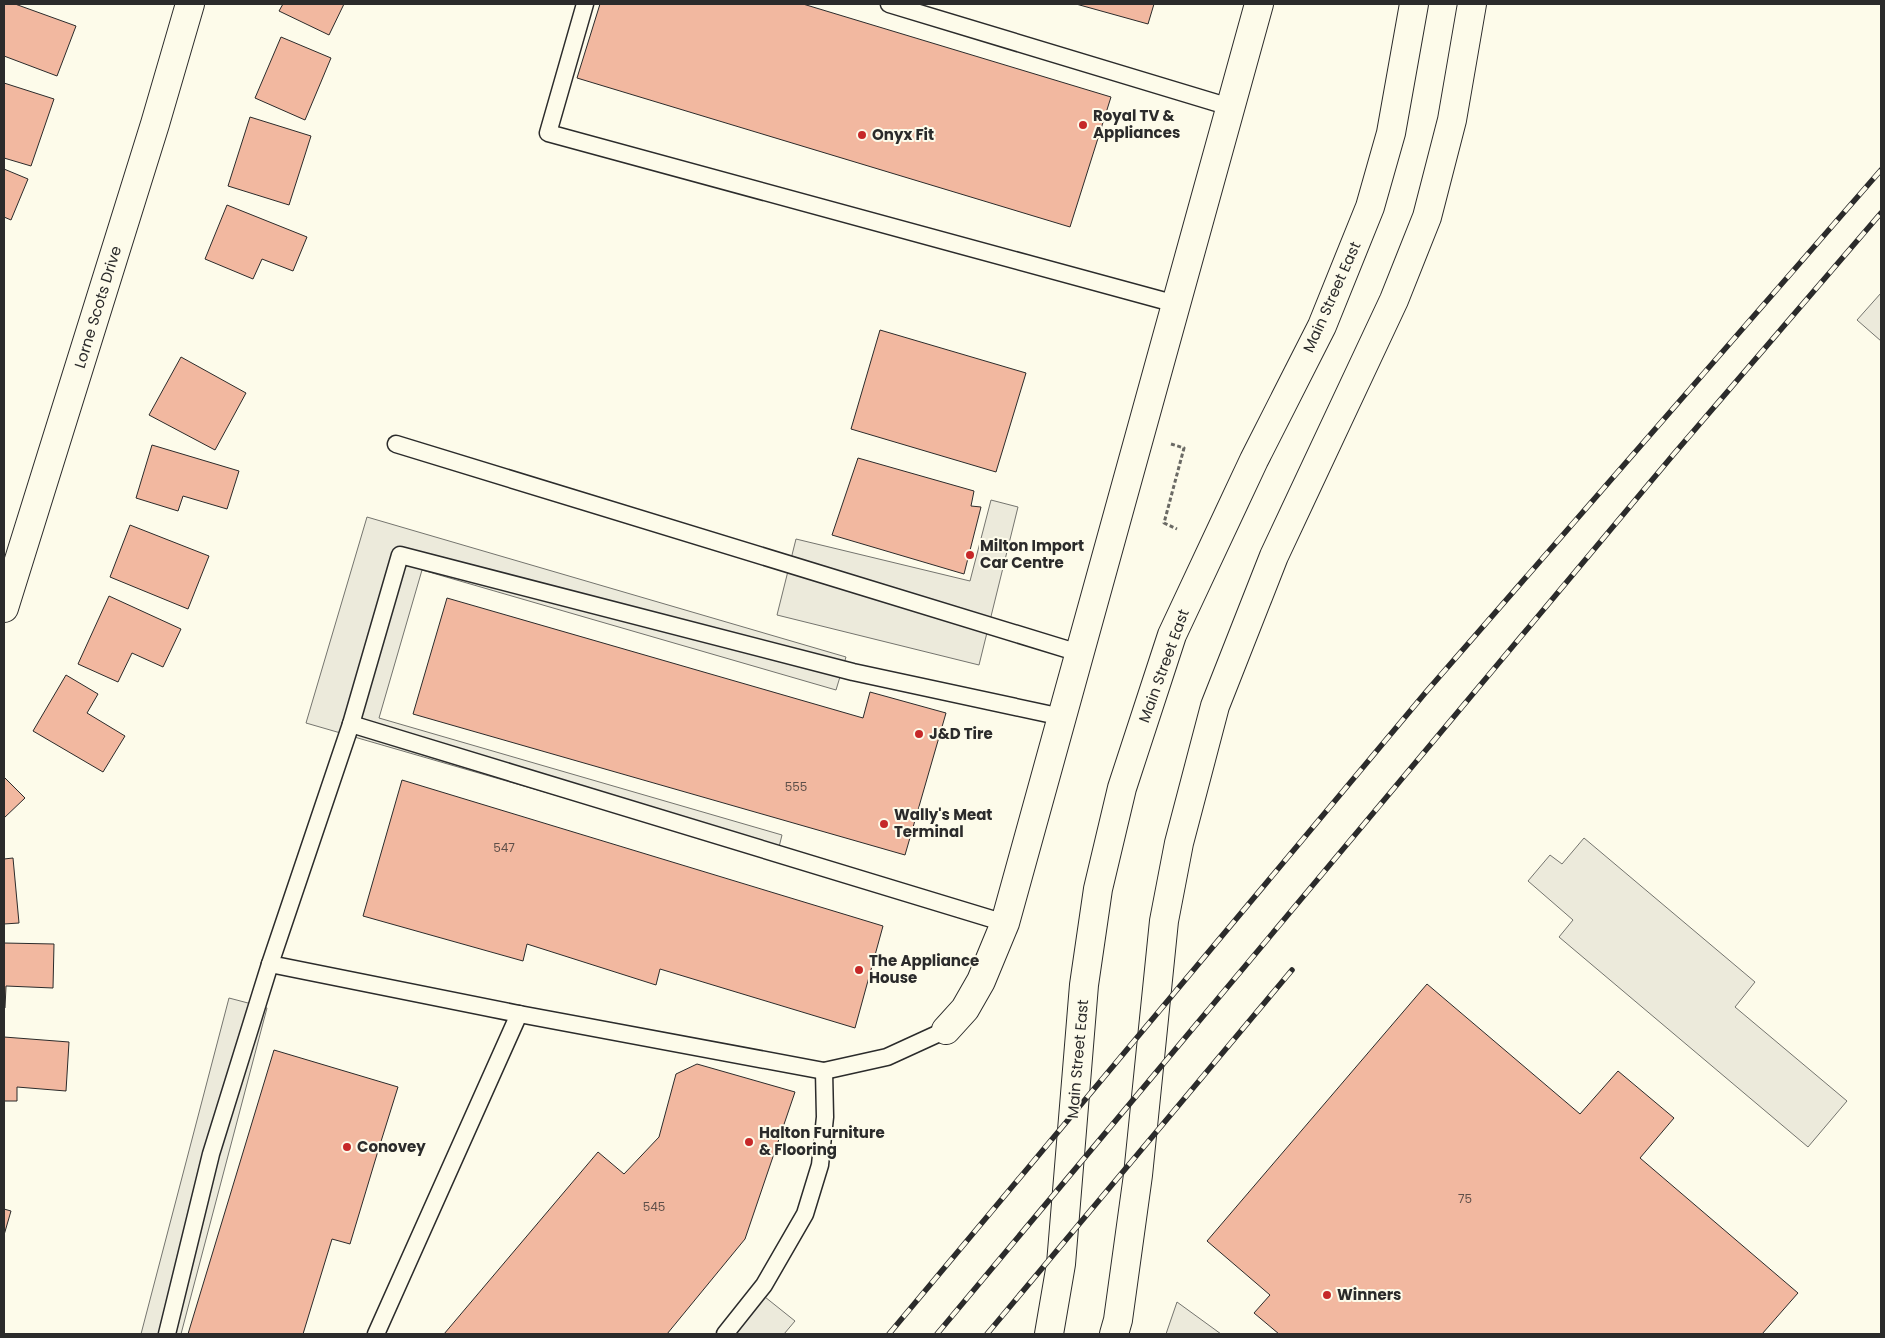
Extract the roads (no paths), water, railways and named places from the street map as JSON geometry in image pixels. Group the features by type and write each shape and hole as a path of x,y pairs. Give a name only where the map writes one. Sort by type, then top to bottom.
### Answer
{"main road":[{"name":"Lorne Scots Drive","path":"4,608 155,124 190,4"},
{"path":"946,1030 965,1009 981,981 1005,922 1259,4"},
{"name":"Main Street East","path":"1048,1334 1061,1264 1084,985 1098,889 1122,788 1172,634 1254,460 1322,326 1370,207 1391,133 1414,4"},
{"path":"1114,1334 1136,1194 1164,921 1179,843 1215,706 1274,556 1394,300 1427,217 1452,120 1472,4"}],"lane":[{"path":"585,4 548,133 1176,304"},
{"path":"889,4 1230,107"},
{"path":"396,444 1079,653"},
{"path":"167,1334 211,1154 270,964 351,724 400,556 853,672 1062,717"},
{"path":"351,724 1005,922"},
{"path":"270,964 519,1014 824,1071 887,1057 946,1030"},
{"path":"376,1334 519,1014"},
{"path":"725,1334 764,1286 805,1214 820,1165 825,1117 824,1071"}],"railway":[{"path":"889,1334 1426,692 1881,170"},
{"path":"937,1334 1673,455 1881,213"},
{"path":"987,1334 1292,970"}],"place":[{"name":"Royal TV & Appliances","path":"1083,125"},
{"name":"Onyx Fit","path":"862,135"},
{"name":"Milton Import Car Centre","path":"970,555"},
{"name":"J&D Tire","path":"919,734"},
{"name":"Wally's Meat Terminal","path":"884,824"},
{"name":"The Appliance House","path":"859,970"},
{"name":"Halton Furniture & Flooring","path":"749,1142"},
{"name":"Conovey","path":"347,1147"},
{"name":"Winners","path":"1327,1295"}]}
